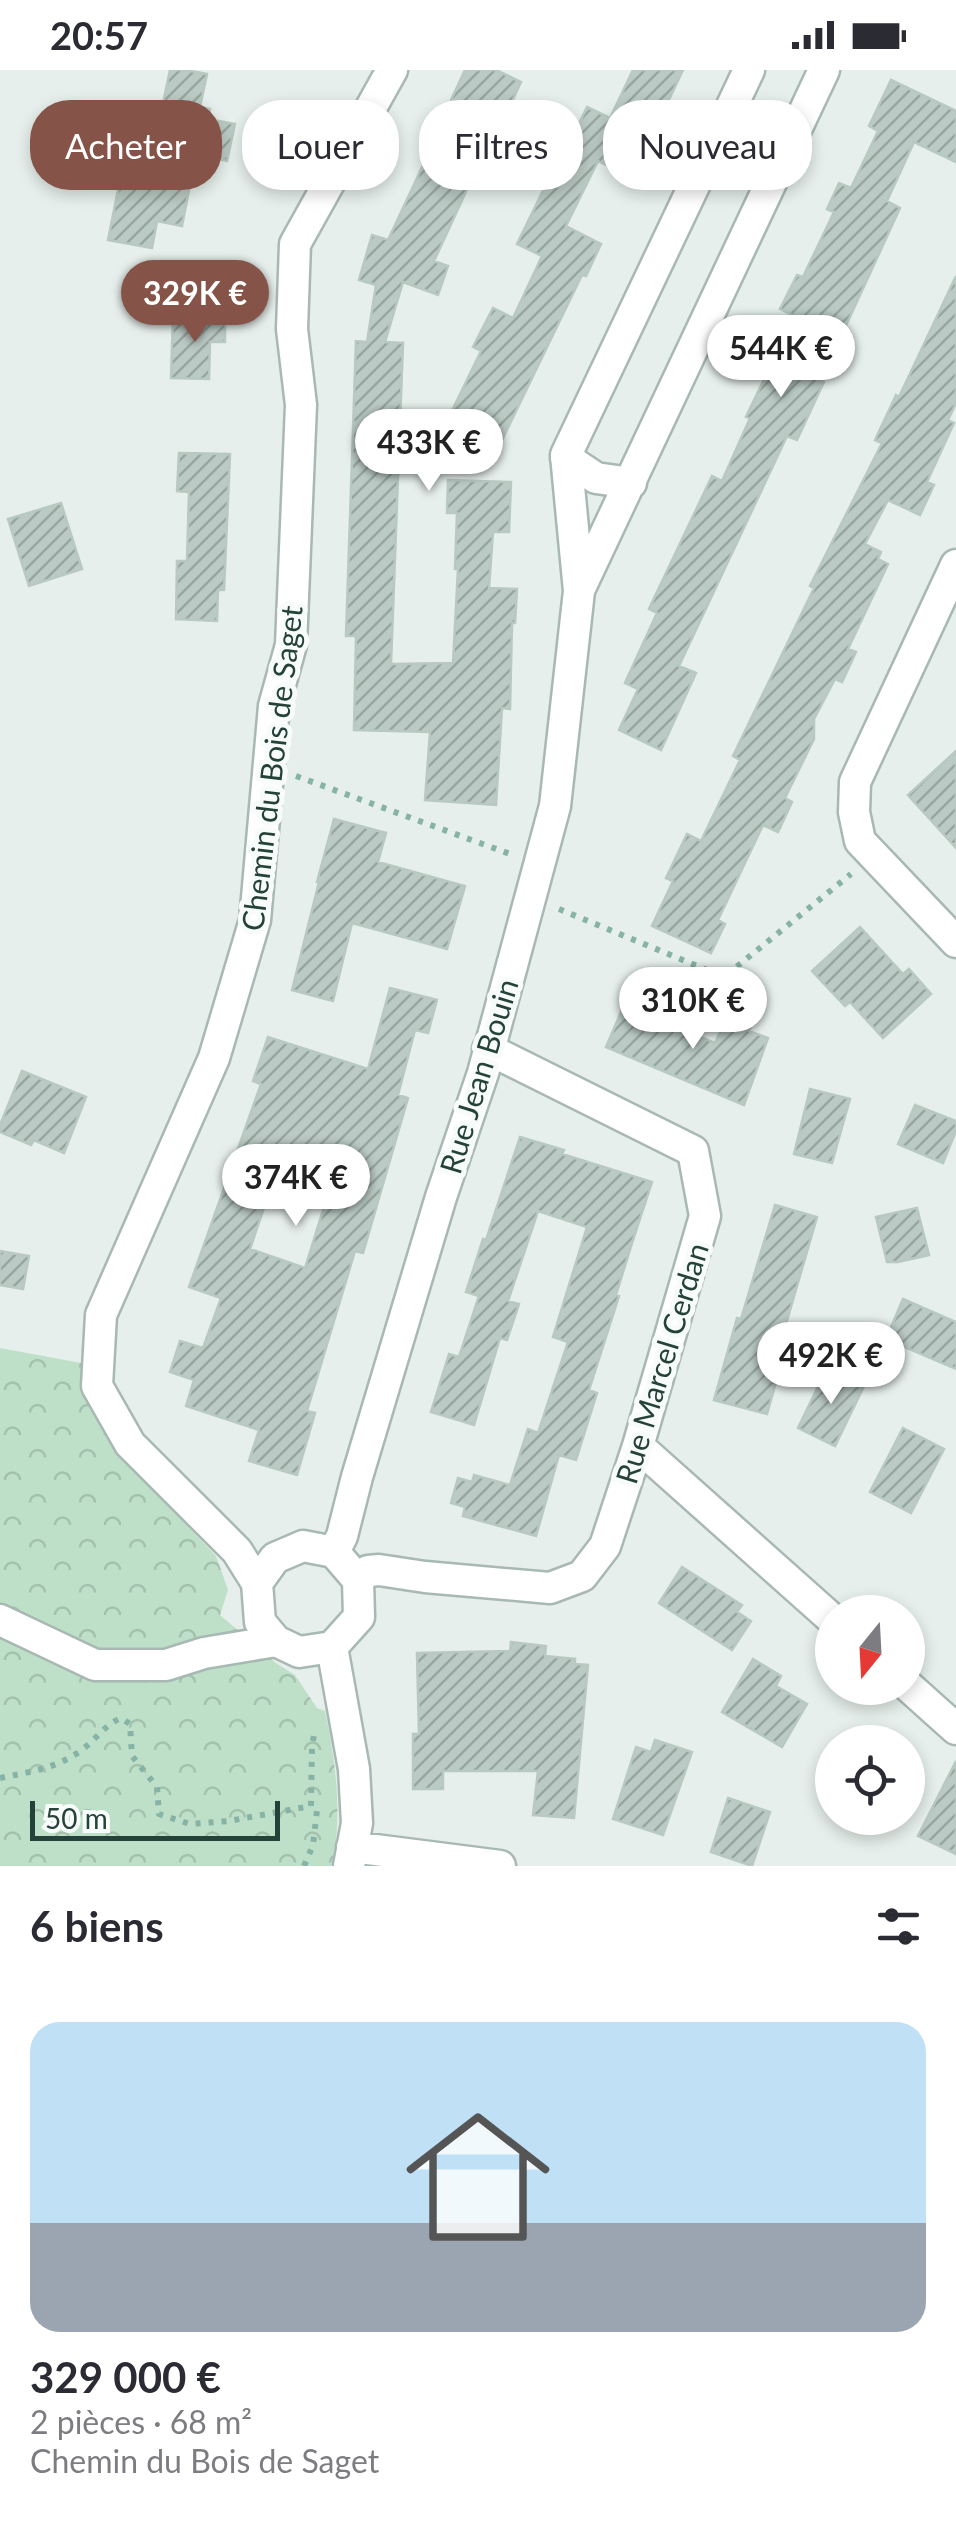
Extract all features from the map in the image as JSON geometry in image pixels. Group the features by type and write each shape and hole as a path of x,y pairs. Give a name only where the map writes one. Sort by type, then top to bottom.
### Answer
{"street":[{"name":"Chemin du Bois de Saget","path":"257,1583 237,1552 130,1444 96,1386 101,1315 214,1058 254,920 274,706 291,645 301,405 292,329 295,244 392,70"},
{"path":"631,483 596,478 566,458 749,70"},
{"name":"Rue Jean Bouin","path":"579,591 824,70"},
{"name":"Rue Jean Bouin","path":"334,1552 342,1536 356,1476 441,1197 483,1073 555,806 579,591 566,458"},
{"path":"956,565 854,782 854,812 860,841 956,942"},
{"name":"Rue Marcel Cerdan","path":"358,1580 368,1571 379,1570 550,1588 582,1576 605,1546 705,1216 694,1151 488,1049"},
{"path":"638,1446 815,1604"},
{"path":"332,1647 359,1617 358,1580 334,1552 303,1546 275,1558 257,1583 278,1638 341,1706"},
{"name":"Rue Marcel Cerdan","path":"359,1617 372,1597 425,1577"},
{"path":"0,1620 95,1665 166,1665 278,1638 332,1647"},
{"path":"332,1647 354,1768 357,1822 351,1856 500,1866"},
{"path":"925,1701 956,1729"}],"path":[{"path":"269,766 539,864"},
{"path":"530,896 724,977 874,856"},
{"path":"0,1778 51,1768 83,1749 110,1723 121,1718 130,1724 132,1756 157,1787 159,1814 190,1824 311,1806 316,1810 313,1845 304,1866"},
{"path":"311,1806 316,1726"}],"green space":[{"path":"0,1348 81,1363 92,1410 120,1455 216,1556 228,1590 220,1615 295,1675 317,1708 325,1711 337,1809 331,1866 0,1866"}],"building":[{"path":"170,70 207,74 201,100 164,100"},
{"path":"465,70 496,70 521,82 513,100 451,100"},
{"path":"633,70 683,70 669,100 619,100"},
{"path":"891,80 956,111 956,162 914,142 887,201 900,208 821,380 824,382 797,440 787,436 679,666 696,673 661,750 619,730 638,689 625,683 657,613 649,609 712,476 722,481 750,418 746,417 794,316 780,309 797,275 803,277 834,212 827,209 839,183 851,188 878,131 869,126"},
{"path":"587,107 603,115 603,164 598,161 566,226 601,244 502,440 450,415 481,351 473,347 493,308 513,318 542,256 517,244 543,190 583,190 583,115"},
{"path":"222,122 235,124 227,161 222,160"},
{"path":"419,174 419,190 467,190 434,261 448,266 438,295 403,282 385,342 403,343 391,664 453,663 457,513 447,513 448,480 511,482 509,532 493,532 489,588 517,589 512,623 510,709 502,708 496,805 425,800 430,732 354,730 356,636 346,636 356,341 367,342 376,285 359,280 372,235 388,240"},
{"path":"118,190 189,190 182,226 157,221 152,248 108,240"},
{"path":"956,276 956,403 948,420 954,423 927,482 934,485 920,515 888,500 865,544 881,552 878,559 888,564 848,649 856,652 842,682 835,679 814,719 814,739 785,798 792,802 778,832 763,825 718,920 725,924 711,953 652,926 673,881 666,878 687,834 701,841 740,760 733,756 814,588 810,586 882,443 875,440"},
{"path":"173,316 225,317 225,342 210,342 209,379 171,378"},
{"path":"179,453 230,454 224,590 218,590 217,621 176,619 177,561 187,561 189,492 177,491"},
{"path":"61,503 82,569 29,586 8,519"},
{"path":"956,751 956,848 908,795"},
{"path":"334,819 386,833 378,862 465,886 447,949 352,923 333,1001 292,990"},
{"path":"860,927 903,974 909,969 931,994 883,1038 850,1002 845,1006 812,971"},
{"path":"390,988 437,1000 428,1033 415,1030 398,1095 408,1098 363,1253 355,1251 307,1411 315,1413 297,1475 249,1461 259,1430 186,1406 194,1380 170,1372 180,1341 203,1348 221,1298 189,1287 261,1084 253,1081 268,1037 368,1069","holes":["275,1175 328,1194 305,1268 250,1249"]},
{"path":"624,1005 715,1043 727,1017 768,1038 744,1105 606,1047"},
{"path":"22,1071 86,1097 64,1153 0,1132"},
{"path":"810,1089 850,1099 832,1163 794,1154"},
{"path":"915,1105 956,1121 943,1163 898,1144"},
{"path":"520,1137 652,1182 589,1390 597,1393 576,1460 559,1455 536,1536 463,1516 465,1507 451,1503 458,1478 472,1482 474,1475 510,1485 528,1429 538,1433 568,1342 553,1337 587,1227 538,1211 508,1301 519,1304 507,1340 500,1338 474,1425 431,1412 449,1354 459,1357 479,1296 466,1292"},
{"path":"775,1205 817,1217 784,1331 790,1333 767,1414 714,1400"},
{"path":"917,1208 929,1255 887,1262 876,1217"},
{"path":"0,1251 29,1256 23,1289 0,1285"},
{"path":"903,1299 956,1322 956,1369 886,1339"},
{"path":"827,1368 864,1386 835,1446 798,1428"},
{"path":"903,1428 944,1449 911,1513 870,1492"},
{"path":"682,1567 742,1605 737,1612 751,1621 732,1650 659,1603"},
{"path":"511,1642 546,1646 545,1656 575,1659 575,1664 588,1665 574,1818 533,1815 538,1771 443,1771 443,1789 413,1789 413,1734 419,1734 417,1653 510,1651"},
{"path":"753,1659 781,1676 776,1686 807,1704 782,1747 722,1712"},
{"path":"655,1740 692,1752 663,1835 613,1819 636,1747 651,1752"},
{"path":"956,1761 956,1854 918,1836 925,1835 925,1822"},
{"path":"728,1798 770,1812 752,1866 711,1852"}]}
